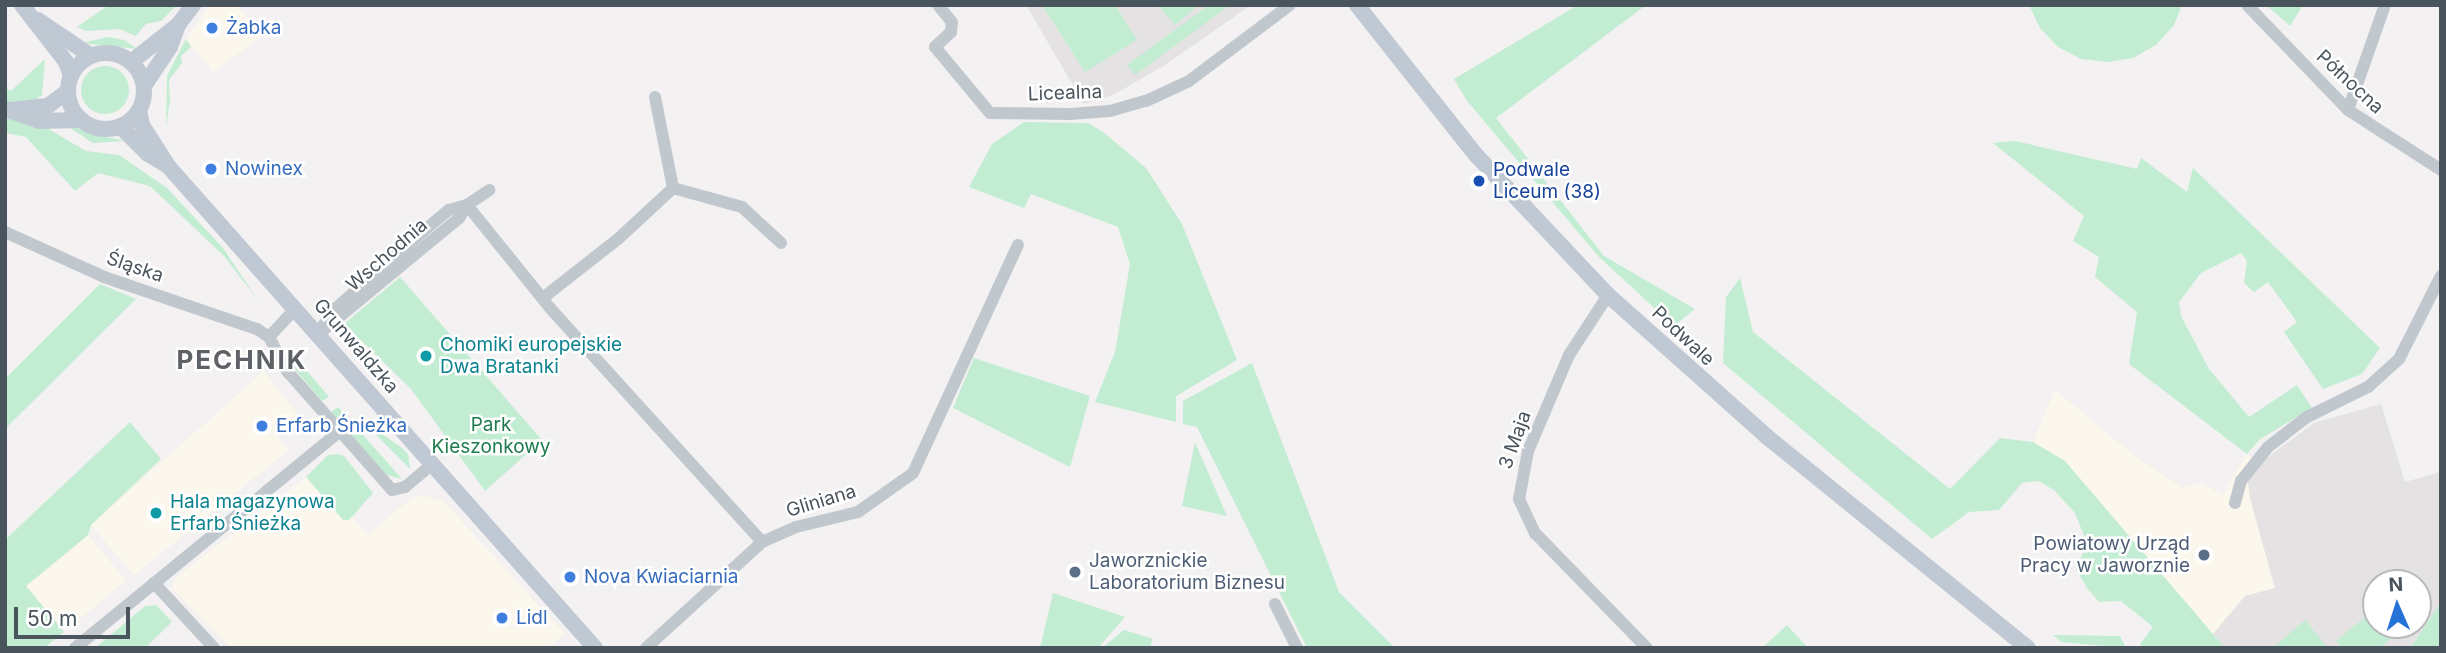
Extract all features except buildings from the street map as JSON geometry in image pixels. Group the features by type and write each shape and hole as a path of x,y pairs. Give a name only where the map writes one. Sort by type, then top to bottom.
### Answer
{"street":[{"path":"22,5 36,19 91,56"},
{"path":"131,62 178,25 193,5"},
{"name":"Licealna","path":"938,5 951,22 951,32 935,47 990,113 1089,114 1128,106 1189,81 1290,5"},
{"name":"Podwale","path":"1357,5 1476,155 1608,295 1756,428 2028,648"},
{"name":"Północna","path":"2247,5 2348,110 2441,170"},
{"path":"2348,110 2385,5"},
{"path":"36,19 70,83 72,107 82,120"},
{"path":"6,110 38,121 82,120 100,128 120,126 139,110 144,86 170,47 178,25"},
{"path":"6,110 48,106 91,56 107,53 131,62 144,86"},
{"path":"656,97 673,188"},
{"name":"Grunwaldzka","path":"139,110 142,125 168,166 595,648"},
{"name":"Grunwaldzka","path":"120,126 148,154 168,166"},
{"path":"673,188 742,207 781,243"},
{"path":"544,297 673,188"},
{"name":"Wschodnia","path":"317,334 335,309 426,229 449,210 467,205 489,190"},
{"path":"467,205 544,297 762,542"},
{"name":"Śląska","path":"5,232 104,277 257,329 269,337"},
{"name":"Gliniana","path":"646,648 762,542 796,527 858,512 913,473 1018,245"},
{"path":"2235,503 2241,481 2268,447 2307,417 2368,387 2399,359 2441,276"},
{"name":"3 Maja","path":"1608,295 1569,355 1551,396 1528,451 1519,499 1535,533 1647,648"},
{"path":"295,309 269,337 288,372 339,432 392,490 405,487 432,464"},
{"path":"75,648 339,432"},
{"path":"154,583 214,648"},
{"path":"1275,604 1297,648"}],"shaded area":[{"path":"210,5 237,5 261,37 213,72 186,39"},
{"path":"1026,5 1251,5 1165,65 1115,94 1084,104"},
{"path":"264,371 302,420 278,437 289,450 134,575 91,525"},
{"path":"2055,390 2135,456 2183,488 2202,483 2223,495 2247,454 2257,465 2250,498 2275,588 2245,596 2213,634 2065,461 2033,442"},
{"path":"2381,404 2405,482 2441,472 2441,602 2432,615 2432,569 2362,569 2362,639 2416,639 2410,648 2225,648 2213,634 2245,596 2275,588 2250,498 2248,481 2257,465 2314,423"},
{"path":"312,472 368,535 410,499 420,495 443,501 564,633 549,648 231,648 172,588 174,579"},
{"path":"88,535 126,580 65,632 27,586"}],"green space":[{"path":"109,5 175,7 161,21 146,24 136,36 119,29 86,31 77,27"},
{"path":"1042,5 1115,5 1137,40 1085,72"},
{"path":"1158,5 1199,5 1175,25"},
{"path":"1209,5 1230,5 1135,75 1127,65"},
{"path":"1578,5 1646,5 1496,118 1604,256 1695,309 1674,326 1599,257 1467,101 1454,79"},
{"path":"2029,5 2182,5 2174,25 2156,45 2133,58 2108,62 2081,59 2058,47 2040,28"},
{"path":"2266,5 2303,5 2290,26"},
{"path":"109,37 124,40 138,49 81,43"},
{"path":"186,39 191,47 181,56 182,63 169,80 170,100 166,127 167,76"},
{"path":"45,59 42,96 38,97 50,130 86,151 119,155 167,188 223,248 257,299 224,256 150,186 98,173 75,191 26,137 5,133 5,88 11,91"},
{"path":"105,66 122,73 129,90 122,107 105,114 88,107 81,90 88,73"},
{"path":"1024,122 1088,123 1103,132 1146,168 1182,224 1237,360 1176,396 1176,422 1095,402 1115,352 1130,264 1118,227 1031,194 1024,208 969,187 992,144"},
{"path":"64,124 97,135 126,141 93,143"},
{"path":"2015,141 2137,169 2141,158 2187,192 2193,168 2380,348 2362,374 2323,389 2284,332 2297,322 2268,282 2254,292 2244,283 2247,261 2241,253 2201,273 2179,302 2181,316 2209,369 2249,417 2297,385 2312,408 2260,439 2247,454 2129,364 2137,312 2095,277 2099,257 2073,241 2084,216 1993,143"},
{"name":"Park Kieszonkowy","path":"400,277 542,440 485,491 411,389 344,324"},
{"path":"1740,278 1753,332 1950,489 2000,438 2033,442 2065,461 2225,648 2143,648 2140,644 2153,627 2121,601 2099,602 2087,588 2076,569 2087,543 2075,513 2054,490 2038,481 2022,483 1999,510 1969,512 1932,539 1723,363 1726,297"},
{"path":"100,284 136,299 5,429 5,379"},
{"path":"289,348 329,397 322,401 293,367"},
{"path":"974,358 1090,396 1070,467 953,408"},
{"path":"1252,363 1339,592 1395,648 1307,648 1197,427 1183,424 1183,401"},
{"path":"338,407 402,479 386,475 331,412"},
{"path":"360,419 408,454 410,469"},
{"path":"130,422 161,459 91,525 88,535 26,586 64,632 44,648 5,648 5,540"},
{"path":"1195,442 1227,516 1182,506"},
{"path":"328,455 344,456 373,493 349,520 343,520 306,477"},
{"path":"1053,593 1125,617 1098,648 1040,648"},
{"path":"2441,602 2441,648 2410,648 2416,639 2432,639 2432,615"},
{"path":"156,605 172,622 145,648 95,648 145,606"},
{"path":"2305,620 2328,648 2273,648"},
{"path":"2362,620 2362,639 2390,639 2380,648 2342,648 2336,641"},
{"path":"1787,625 1808,648 1762,648"},
{"path":"1124,630 1153,639 1150,648 1102,648"},
{"path":"2053,635 2120,636 2126,648 2061,642"}],"place":[{"name":"Żabka","path":"212,28"},
{"name":"Nowinex","path":"211,169"},
{"name":"Podwale Liceum (38)","path":"1479,181"},
{"name":"Chomiki europejskie Dwa Bratanki","path":"426,356"},
{"name":"Erfarb Śnieżka","path":"262,426"},
{"name":"Hala magazynowa Erfarb Śnieżka","path":"156,513"},
{"name":"Powiatowy Urząd Pracy w Jaworznie","path":"2204,555"},
{"name":"Jaworznickie Laboratorium Biznesu","path":"1075,572"},
{"name":"Nova Kwiaciarnia","path":"570,577"},
{"name":"Lidl","path":"502,618"}],"district":[{"name":"PECHNIK","path":"242,360"}]}
